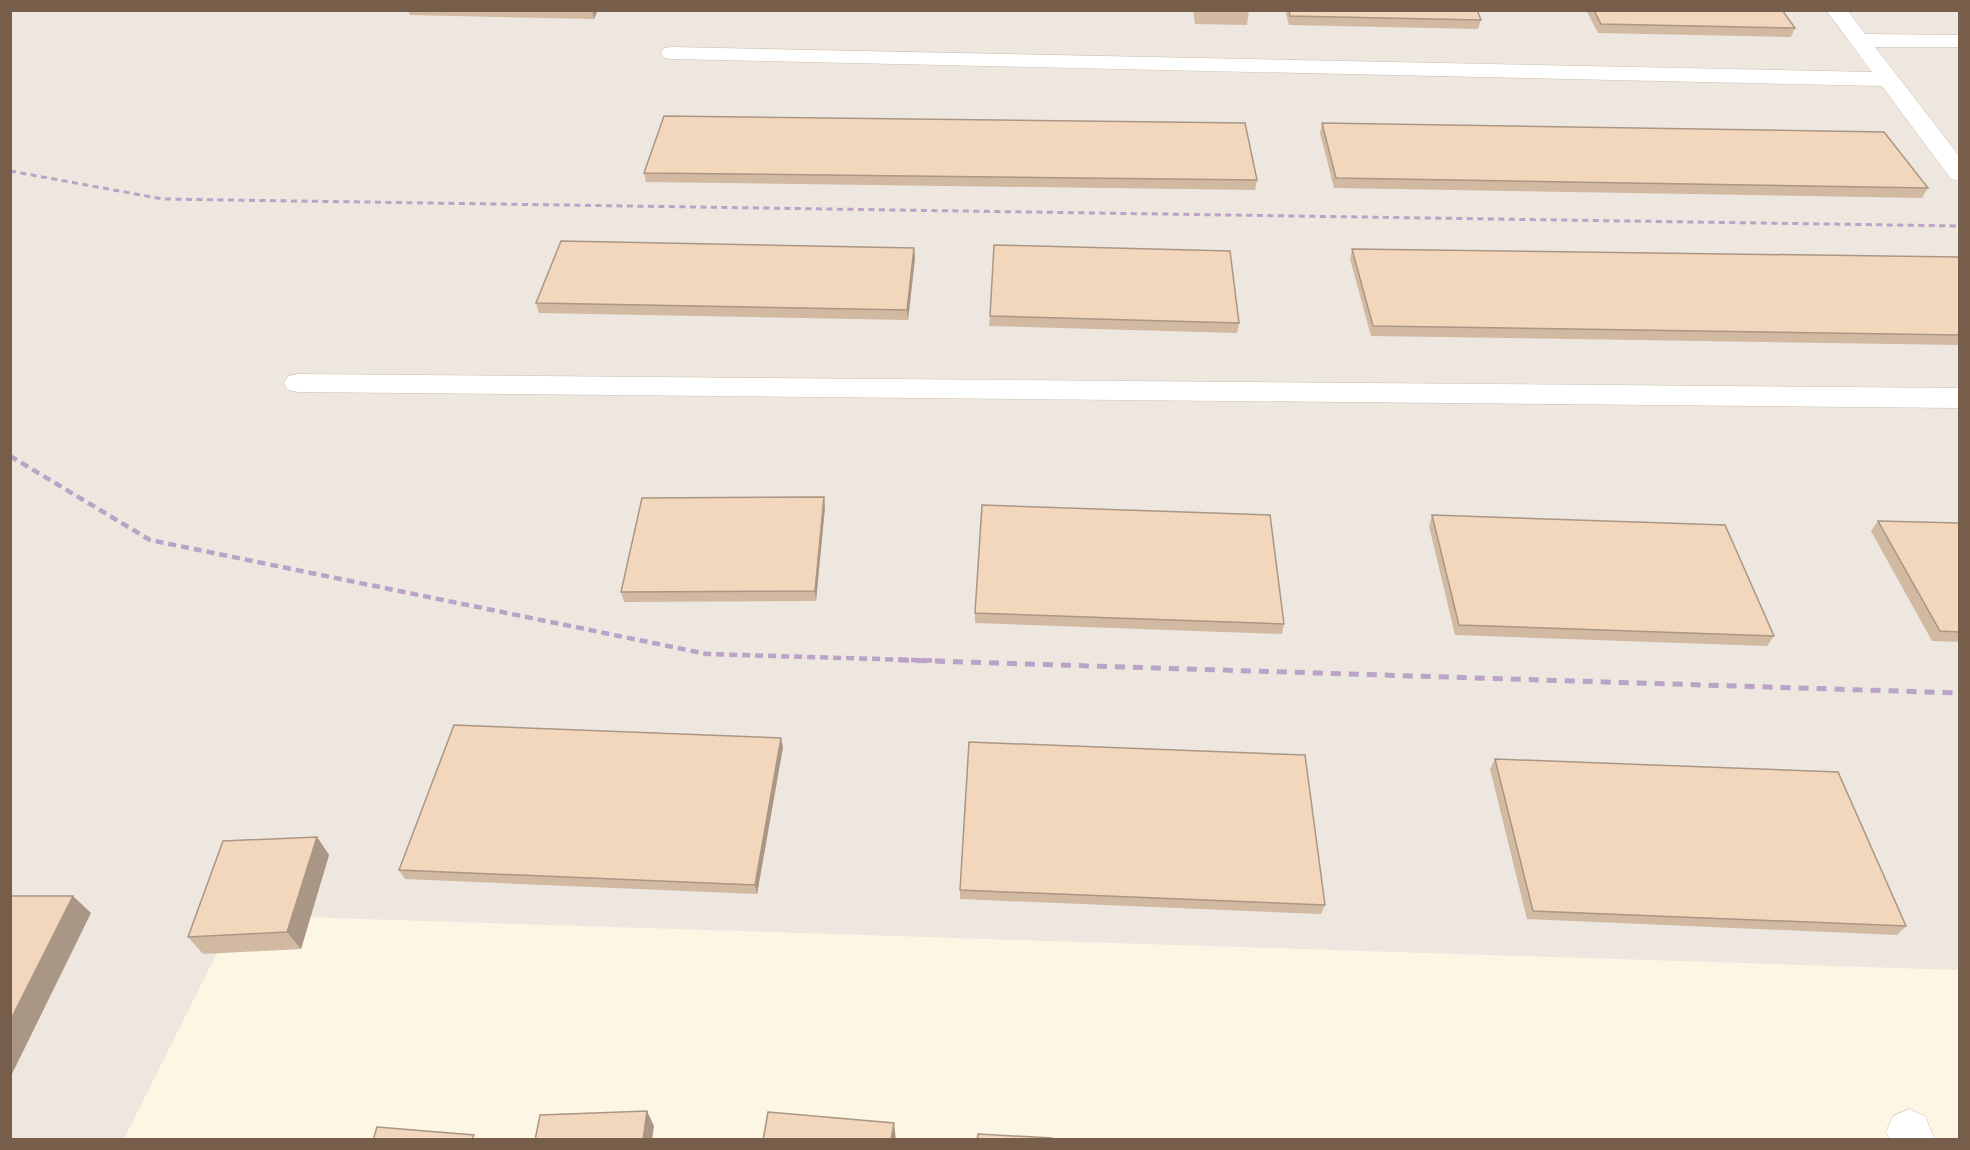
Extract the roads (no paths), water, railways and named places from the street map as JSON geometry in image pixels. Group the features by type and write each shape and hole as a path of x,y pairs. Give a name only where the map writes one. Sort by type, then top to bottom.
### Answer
{"street":[{"path":"1836,10 1959,174"},
{"path":"1858,40 1959,41"},
{"path":"672,53 1887,79"},
{"path":"298,383 1959,398"}],"railway":[{"path":"10,171 163,199 1960,226"},
{"path":"10,456 150,540 707,654 947,661"},
{"path":"899,660 1960,693"}]}
